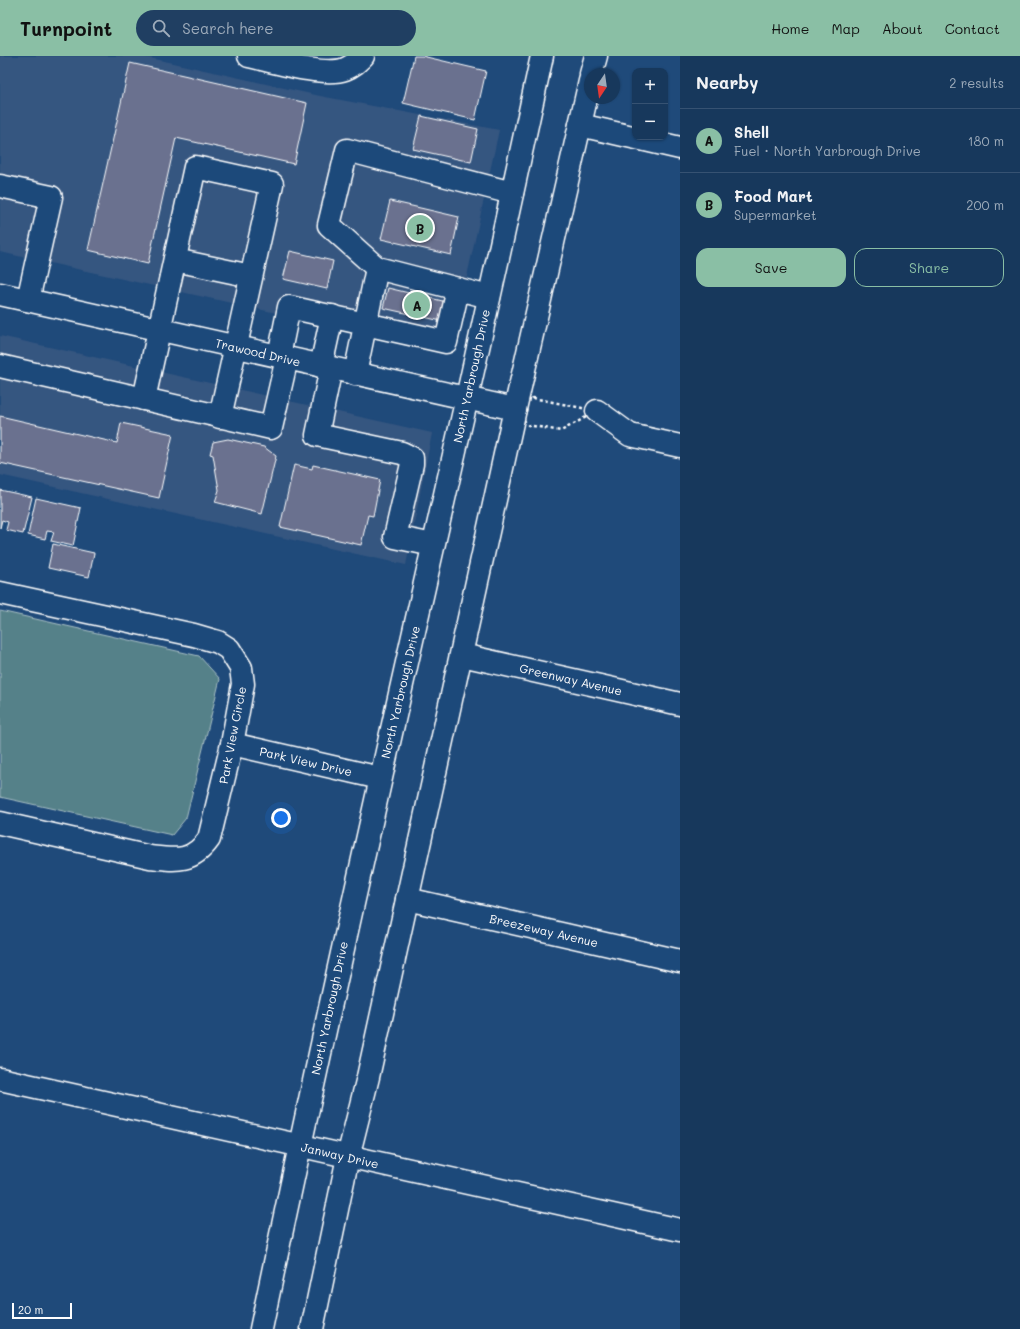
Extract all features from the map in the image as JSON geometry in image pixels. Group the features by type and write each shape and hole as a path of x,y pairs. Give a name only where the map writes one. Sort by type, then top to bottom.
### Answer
{"street":[{"path":"249,56 300,68 322,71 344,70 355,64 362,56"},
{"name":"North Yarbrough Drive","path":"261,1329 299,1146 380,778 467,398 542,56"},
{"path":"593,68 596,56"},
{"path":"312,1329 348,1157 368,1077 515,409 585,104"},
{"path":"580,125 680,148"},
{"path":"489,297 377,268 329,225 347,150 512,193"},
{"path":"144,399 195,167 272,184 220,417"},
{"path":"0,186 51,197 28,300"},
{"path":"175,260 251,276"},
{"path":"355,374 377,268"},
{"path":"0,366 271,428 290,307 446,342 458,289"},
{"name":"Trawood Drive","path":"0,294 515,409"},
{"path":"332,316 317,435 402,452 412,458 395,537 433,545"},
{"path":"597,410 630,435 680,446"},
{"name":"Park View Circle","path":"0,593 194,635 218,642 229,649 241,668 243,684 232,744 209,839 198,851 185,859 174,860 150,857 0,823"},
{"name":"Greenway Avenue","path":"462,654 680,704"},
{"name":"Park View Drive","path":"232,744 380,778"},
{"name":"Breezeway Avenue","path":"408,899 680,961"},
{"name":"Janway Drive","path":"0,1079 680,1230"}],"path":[{"path":"533,398 597,410 561,431 528,425 515,409 533,398"}],"shaded area":[{"path":"0,56 141,56 320,96 499,130 450,354 272,312 0,252"},
{"path":"0,336 432,433 406,565 0,475"}],"green space":[{"path":"0,611 199,656 220,679 186,818 172,835 0,797"}],"building":[{"path":"414,56 422,56 486,71 475,120 403,103"},
{"path":"130,63 307,103 294,164 176,138 148,264 88,250"},
{"path":"421,116 478,129 471,162 413,149"},
{"path":"390,201 459,217 451,255 381,239"},
{"path":"290,251 333,261 327,289 283,279"},
{"path":"388,288 451,303 446,322 383,308"},
{"path":"0,416 117,443 121,423 173,434 159,498 0,463"},
{"path":"228,439 264,447 276,456 262,514 215,502 219,490 213,455 210,454 213,442"},
{"path":"294,465 312,469 313,465 380,480 373,516 368,515 361,545 280,527"},
{"path":"0,490 32,497 23,534 6,530 8,522 2,520 0,528"},
{"path":"36,498 81,508 73,546 51,541 54,532 47,531 45,539 28,535"},
{"path":"53,544 94,553 89,577 48,568"}],"place":[{"name":"Food Mart","path":"420,228"},
{"name":"Shell","path":"417,305"}]}
